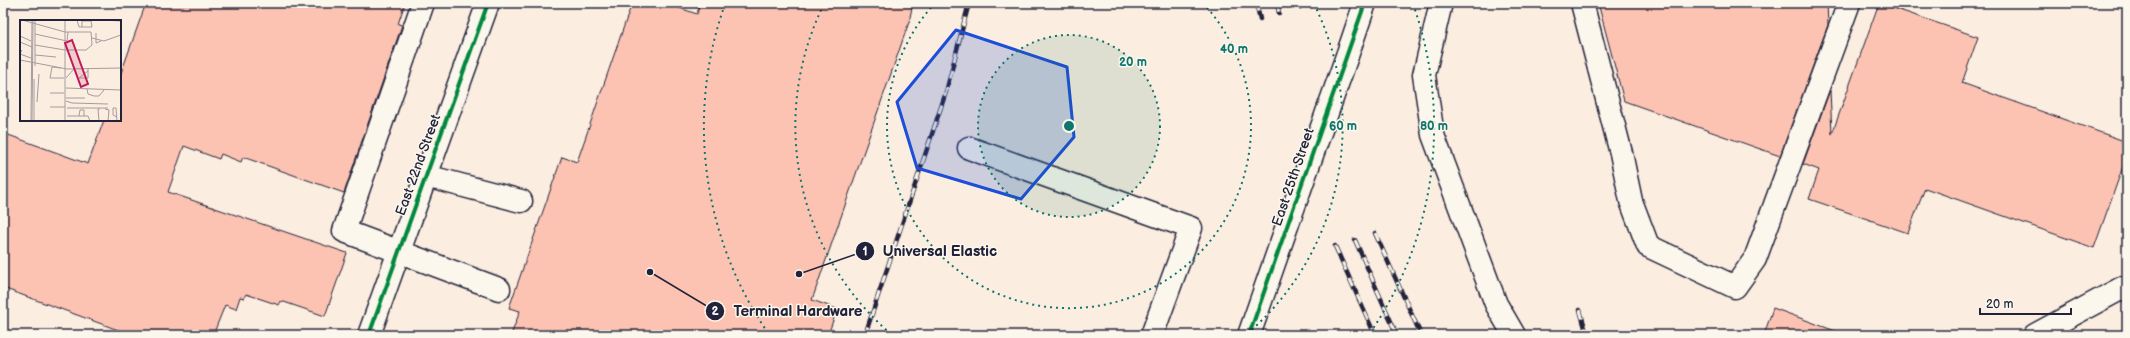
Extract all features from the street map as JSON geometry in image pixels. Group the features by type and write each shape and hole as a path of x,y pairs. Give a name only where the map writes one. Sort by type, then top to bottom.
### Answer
{"street":[{"path":"423,3 344,230 499,289"},
{"name":"East 22nd Street","path":"369,335 488,3"},
{"name":"East 25th Street","path":"1249,335 1365,3"},
{"path":"1441,3 1424,76 1433,135 1496,304 1514,335"},
{"path":"1582,3 1621,153 1631,201 1648,246 1735,287 1755,259 1849,3"},
{"path":"969,148 1191,228 1152,335"},
{"path":"426,176 521,201"},
{"path":"2036,335 2122,288 2127,290"}],"highlighted area":[{"path":"956,30 1067,67 1074,137 1021,199 917,168 897,102"}],"building":[{"path":"146,3 405,3 398,24 402,25 344,193 243,157 241,162 221,154 219,159 184,146 168,192 347,253 325,316 281,301 279,305 246,294 244,298 240,297 236,309 225,305 213,335 132,335 3,288 3,133 88,164 104,121 121,121 121,73"},
{"path":"632,3 665,3 697,14 700,3 913,3 909,22 812,300 837,309 828,335 511,335 520,311 509,308 562,157 577,162"},
{"path":"1598,3 1827,3 1828,25 1780,156 1624,101"},
{"path":"1879,3 1978,37 1962,83 2127,142 2127,155 2094,248 1925,188 1908,233 1809,199 1819,170 1803,164 1830,90 1832,134"},
{"path":"1773,308 1838,332 1837,335 1764,335"}],"railway":[{"path":"865,335 946,92 969,3"},
{"path":"1256,3 1260,19"},
{"path":"1277,3 1279,13"},
{"path":"1299,3 1300,7"},
{"path":"1375,233 1421,335"},
{"path":"1355,240 1397,335"},
{"path":"1335,246 1375,335"},
{"path":"1580,310 1587,335"}],"cycle path":[{"path":"369,335 488,3"},
{"path":"1249,335 1365,3"}],"place":[{"name":"Terminal Hardware","path":"650,272"},
{"name":"Universal Elastic","path":"799,274"}]}
